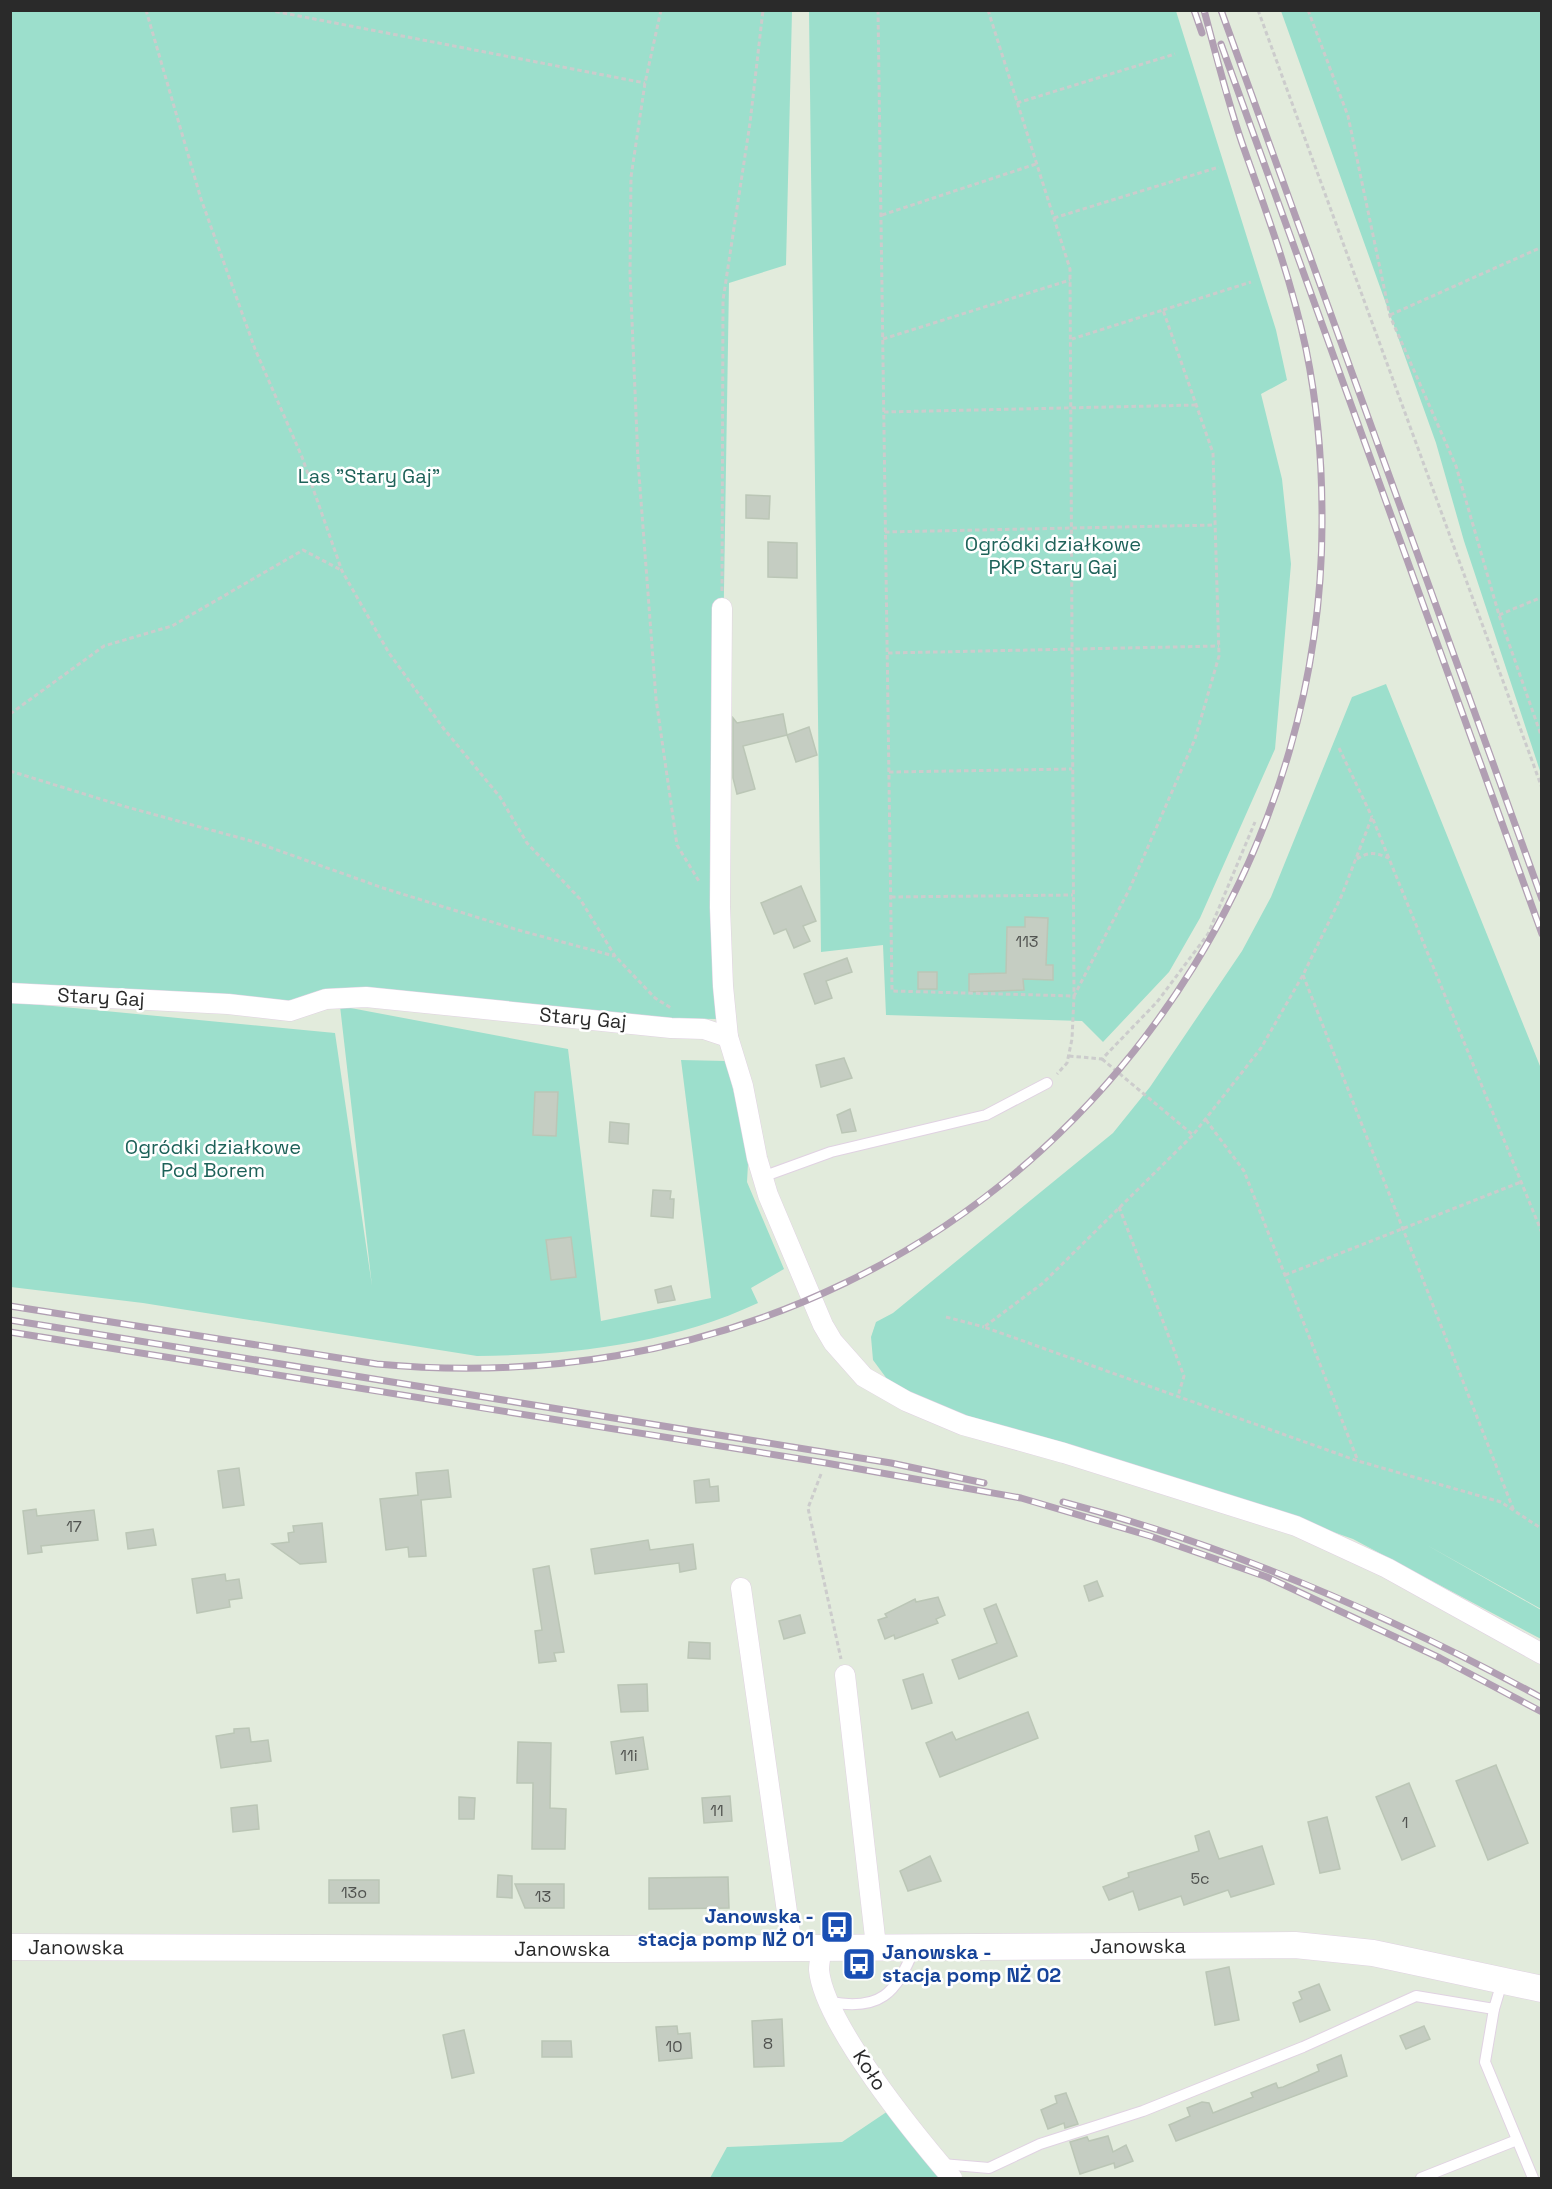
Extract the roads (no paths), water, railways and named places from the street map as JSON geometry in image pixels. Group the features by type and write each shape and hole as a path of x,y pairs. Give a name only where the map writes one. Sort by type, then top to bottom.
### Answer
{"street":[{"path":"722,608 720,711 723,882 720,907 723,986 728,1036 743,1086 762,1177 823,1325 845,1357 864,1377 886,1391 963,1425 1075,1456 1296,1526 1387,1568 1542,1654"},
{"name":"Stary Gaj","path":"10,993 228,1004 290,1011 326,999 366,997 670,1028 704,1029 728,1036"},
{"path":"741,1588 792,1947"},
{"path":"845,1675 876,1946"},
{"name":"Janowska","path":"10,1947 1313,1946 1373,1953 1542,1989"},
{"name":"Koło","path":"822,1947 819,1970 834,2015 883,2090 946,2171"}],"lane":[{"path":"762,1177 831,1152 986,1115 1047,1083"},
{"path":"830,2002 855,2006 879,2000 896,1985 915,1946"},
{"path":"1502,1982 1494,2009 1485,2062 1533,2178"},
{"path":"946,2171 989,2168 1040,2144 1143,2111 1293,2051 1416,1996 1494,2009"},
{"path":"1421,2178 1517,2140"}],"railway":[{"path":"1194,10 1202,33"},
{"path":"10,1306 377,1364 437,1368 497,1368 557,1364 616,1356 675,1344 732,1328 845,1283 949,1223 1042,1149 1124,1063 1193,967 1249,862 1290,750 1314,634 1322,494 1318,432 1310,369 1285,271 1237,126 1204,10"},
{"path":"1221,10 1542,899"},
{"path":"1221,44 1542,934"},
{"path":"10,1320 891,1463 984,1483"},
{"path":"10,1332 826,1463 1021,1498 1150,1536 1267,1577 1440,1658 1542,1712"},
{"path":"1063,1502 1187,1540 1308,1585 1426,1639 1542,1698"}],"place":[{"name":"Janowska - stacja pomp NŻ 01","path":"837,1927"},
{"name":"Janowska - stacja pomp NŻ 02","path":"859,1964"}],"park label":[{"name":"Las \"Stary Gaj\"","path":"369,476"},
{"name":"Ogródki działkowe PKP Stary Gaj","path":"1053,556"},
{"name":"Ogródki działkowe Pod Borem","path":"213,1158"}]}
